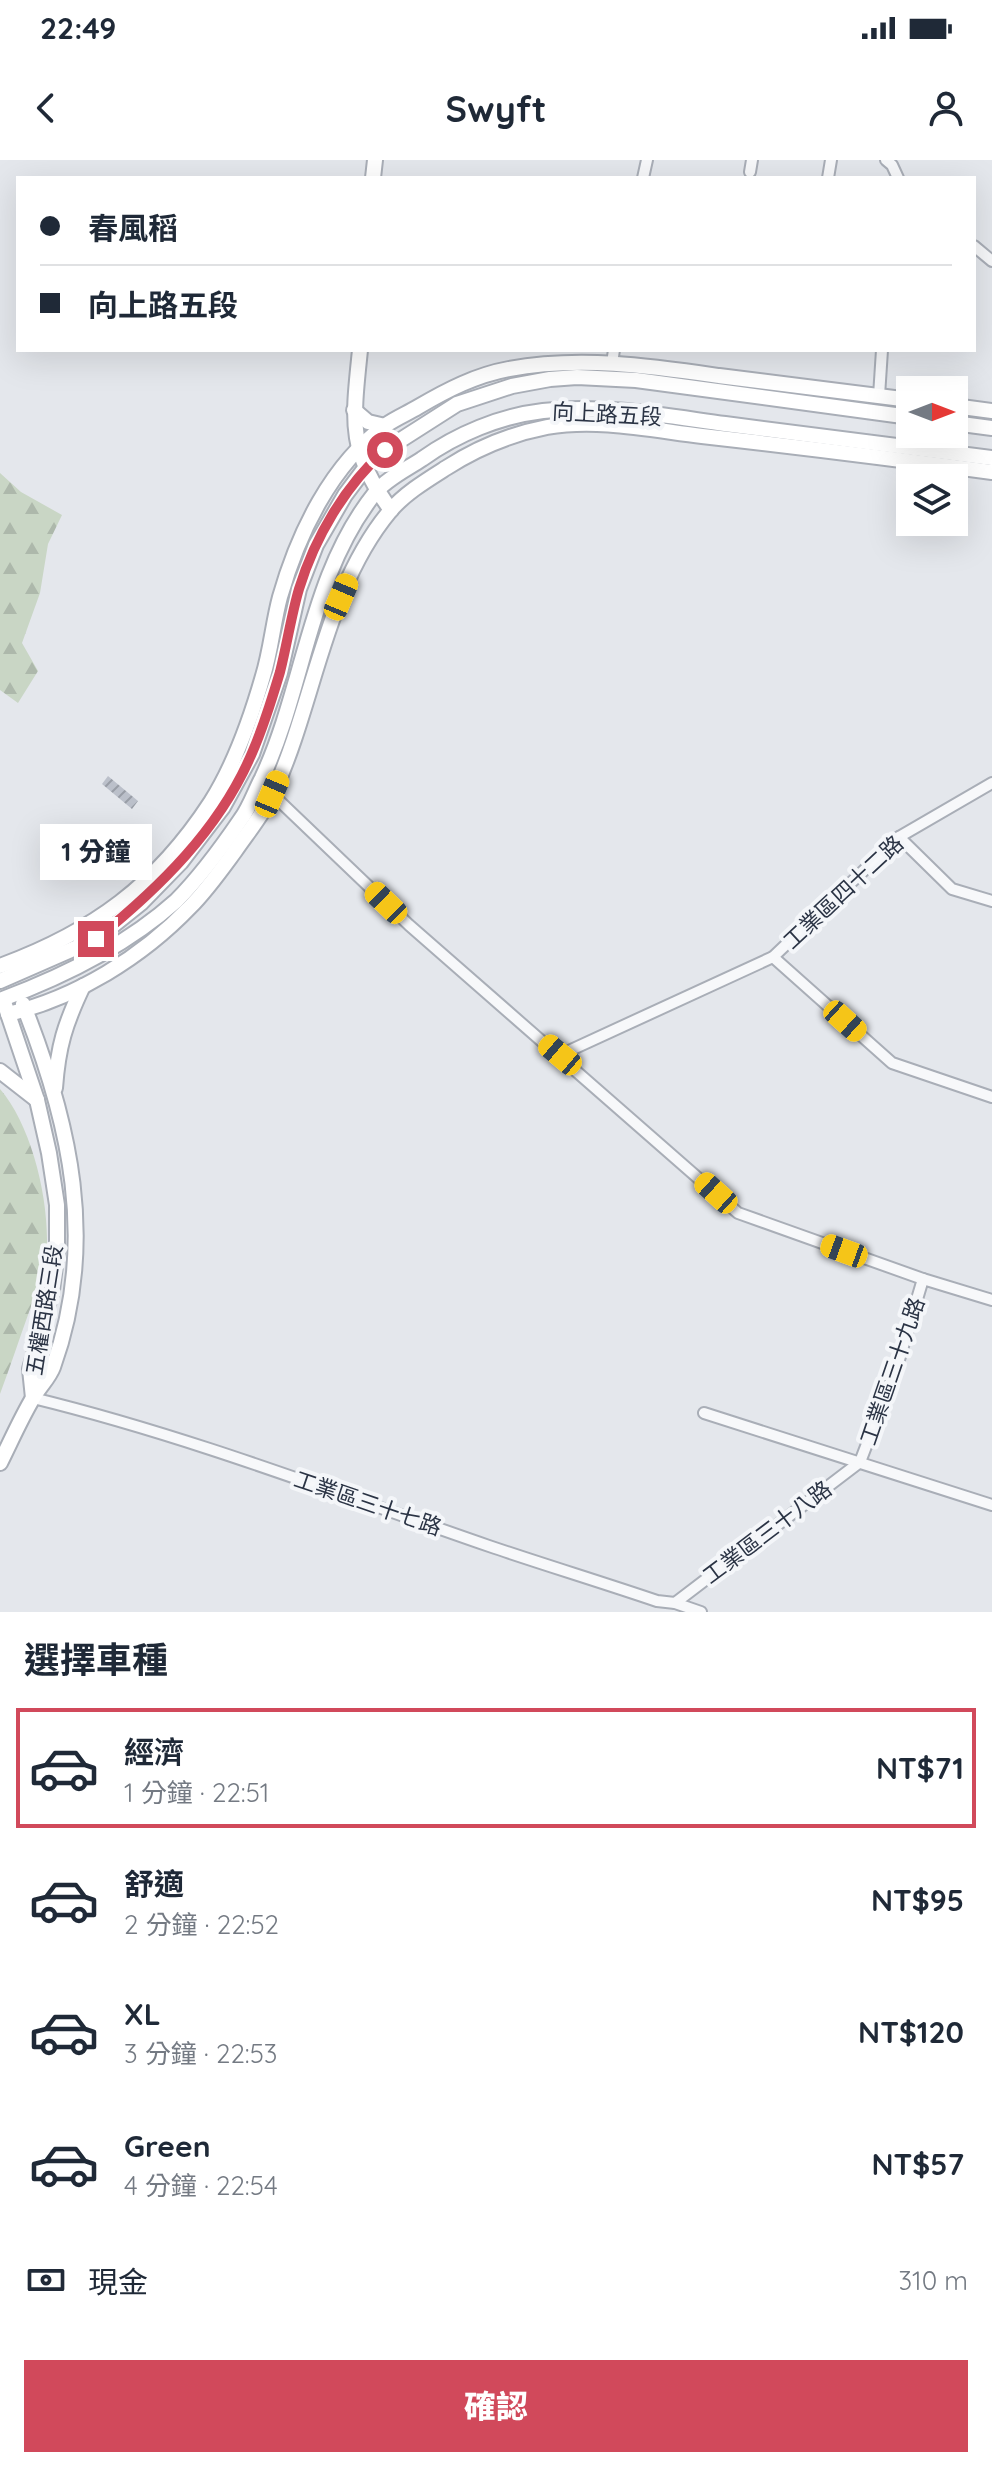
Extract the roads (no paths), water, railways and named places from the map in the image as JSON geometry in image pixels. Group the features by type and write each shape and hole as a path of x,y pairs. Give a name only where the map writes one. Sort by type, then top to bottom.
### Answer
{"main road":[{"path":"360,352 354,434 376,491 391,510"},
{"path":"4,972 109,913 150,878 212,801 239,748 264,674 281,597 298,547 324,494 359,450 385,426 479,376 510,368 613,356 896,398"},
{"name":"向上路五段","path":"4,972 96,939 141,903 181,862 223,807 252,754 280,673 299,589 316,545 345,495 366,467 385,450 457,404 512,386 577,377 636,380 896,415"},
{"path":"968,408 992,411"},
{"name":"向上路五段","path":"3,1001 83,965 141,929 177,899 243,817 271,758 285,722 327,578 350,532 376,491 465,434 508,418 576,409 643,413 992,458"},
{"path":"354,410 368,422 385,426"},
{"name":"向上路五段","path":"3,1001 25,1010 83,986 142,949 189,908 212,882 272,794 293,746 354,564 391,510 422,484 474,450 516,434 573,423 814,448 992,472"},
{"path":"968,425 992,428"},
{"name":"五權西路三段","path":"0,1463 33,1398 52,1370 73,1288 77,1253 76,1201 54,1092 18,992 4,972"},
{"path":"54,1092 63,1032 83,986"},
{"name":"五權西路三段","path":"3,1001 37,1100 57,1205 57,1250 52,1290 30,1369 33,1398"},
{"path":"0,1071 37,1100"}],"street":[{"path":"750,172 752,160"},
{"path":"976,248 992,261"},
{"path":"879,396 882,352"},
{"name":"工業區四十二路","path":"560,1055 773,957 899,837 992,783"},
{"name":"工業區三十九路","path":"272,794 409,925 738,1213 923,1279 992,1300"},
{"path":"899,837 952,889 992,901"},
{"path":"773,957 892,1063 992,1097"},
{"name":"工業區三十九路","path":"860,1462 898,1363 923,1279"},
{"name":"工業區三十七路","path":"33,1398 182,1439 490,1546 657,1601 675,1603 701,1612"},
{"name":"工業區三十八路","path":"704,1413 992,1505"},
{"name":"工業區三十八路","path":"675,1603 860,1462"}]}
